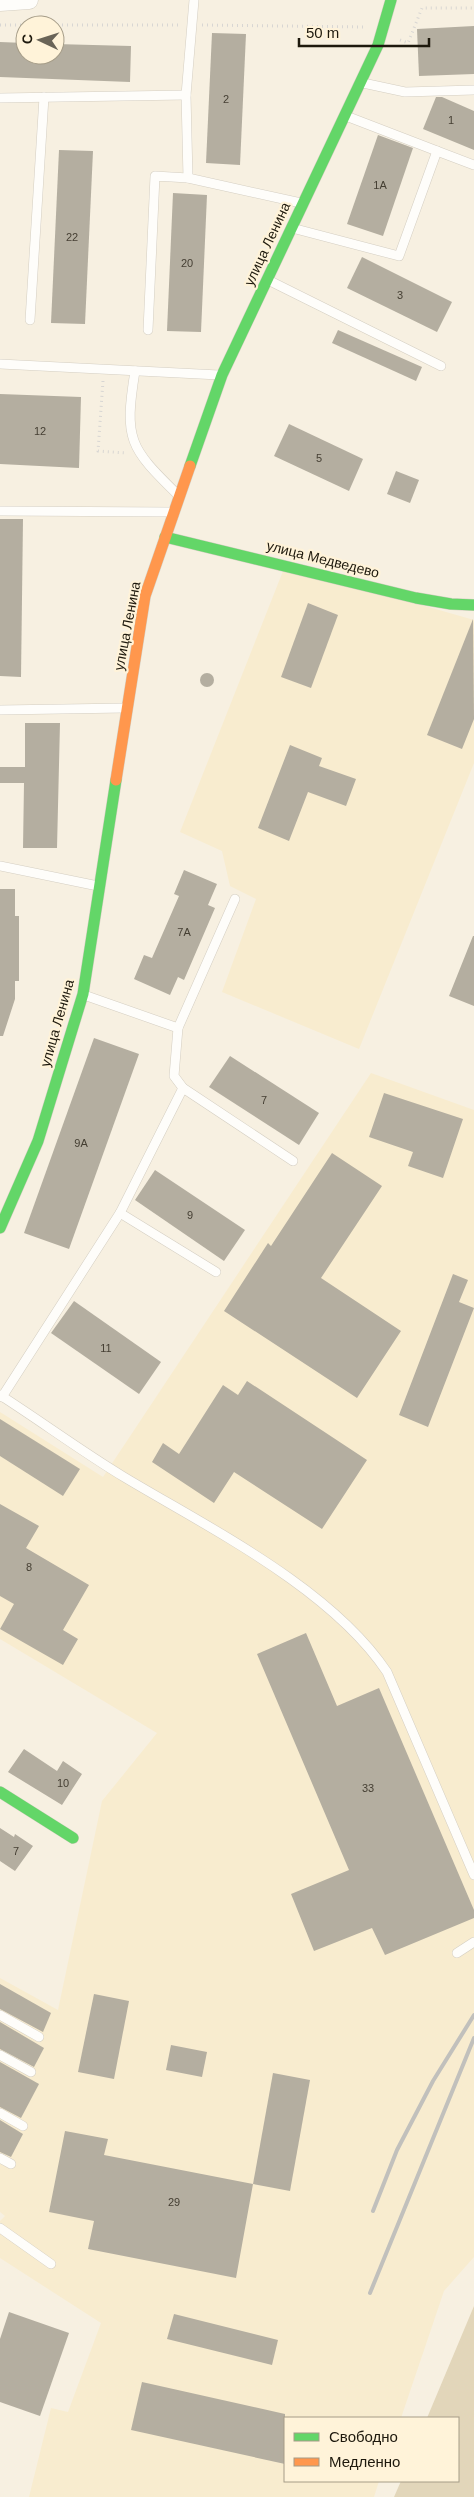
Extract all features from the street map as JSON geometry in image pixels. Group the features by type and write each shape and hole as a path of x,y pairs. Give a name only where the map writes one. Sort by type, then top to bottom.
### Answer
{"street":[{"path":"0,2 29,0"},
{"name":"улица Ленина","path":"0,1228 38,1141 83,994 98,886 145,596 222,376 360,83 382,34 391,0"},
{"name":"улица Медведево","path":"166,537 416,598 451,604 474,605"},
{"path":"0,1792 73,1838"}],"lane":[{"path":"188,178 186,95 194,0"},
{"path":"360,83 405,92 474,90"},
{"path":"0,98 186,95"},
{"path":"30,320 44,97"},
{"path":"345,116 474,164"},
{"path":"292,228 399,256 436,151"},
{"path":"148,330 155,176 188,178 303,203"},
{"path":"268,280 441,366"},
{"path":"0,364 222,376"},
{"path":"134,371 129,406 131,434 139,454 180,497"},
{"path":"0,511 174,512"},
{"path":"0,710 128,708"},
{"path":"0,866 98,886"},
{"path":"234,899 178,1028 174,1076 183,1088 293,1161"},
{"path":"83,994 178,1028"},
{"path":"183,1088 120,1213 1,1396 122,1476 233,1541 291,1580 359,1638 375,1655 387,1672 474,1875"},
{"path":"120,1213 216,1272"},
{"path":"457,1953 474,1942"},
{"path":"0,2015 39,2037"},
{"path":"0,2055 31,2072"},
{"path":"0,2113 23,2126"},
{"path":"0,2158 11,2164"},
{"path":"0,2228 51,2264"}],"path":[{"path":"65,25 363,27 408,43 422,8 474,8"},
{"path":"0,25 15,25"},
{"path":"103,369 98,451 139,454"}],"shaded area":[{"path":"285,566 474,620 474,763 359,1049 222,992 256,899 230,886 222,851 180,832"},
{"path":"371,1073 474,1110 474,2257 444,2291 401,2417 284,2417 284,2482 379,2482 374,2497 29,2497 51,2408 68,2412 101,2323 0,2258 0,2221 5,2216 0,2212 0,1978 58,2010 102,1801 157,1733 0,1639 0,1412 103,1477"},
{"path":"474,2306 474,2497 394,2497 401,2482 459,2482 459,2417 427,2417"}],"building":[{"path":"474,26 474,74 419,76 417,29"},
{"path":"212,33 246,34 240,165 206,163"},
{"path":"0,42 15,43 15,65 65,65 65,44 131,46 130,82 0,77"},
{"path":"436,97 442,97 474,111 474,150 423,129"},
{"path":"378,135 413,148 383,236 347,224"},
{"path":"59,150 93,151 85,324 51,323"},
{"path":"173,193 207,195 201,332 167,331"},
{"path":"362,257 452,302 437,332 347,288"},
{"path":"338,330 422,367 416,381 332,343"},
{"path":"0,394 81,397 79,468 0,464"},
{"path":"289,424 363,459 349,491 274,456"},
{"path":"396,471 419,480 410,503 387,494"},
{"path":"0,519 23,519 21,677 0,676"},
{"path":"308,603 338,615 311,688 281,677"},
{"path":"473,619 474,719 462,749 427,735"},
{"path":"204,673 210,673 214,680 210,687 204,687 200,683 200,677"},
{"path":"25,723 60,723 57,848 23,848 24,783 0,783 0,767 25,767"},
{"path":"290,745 322,758 319,766 356,779 346,806 308,792 289,841 258,828"},
{"path":"184,870 217,884 208,905 215,908 184,980 178,977 170,995 134,979 144,955 152,958 179,896 174,894"},
{"path":"0,889 15,889 15,916 19,916 19,981 15,981 15,999 3,1036 0,1036"},
{"path":"474,936 474,1006 449,996"},
{"path":"94,1038 139,1054 69,1249 24,1233"},
{"path":"230,1056 319,1113 299,1145 209,1087"},
{"path":"384,1093 463,1119 443,1178 408,1166 413,1152 369,1137"},
{"path":"332,1153 382,1186 321,1278 401,1331 357,1398 224,1311 268,1243 271,1246"},
{"path":"155,1170 245,1230 224,1261 135,1200"},
{"path":"453,1274 468,1280 459,1302 474,1308 428,1427 399,1415"},
{"path":"74,1301 161,1362 139,1394 51,1333"},
{"path":"247,1381 367,1460 322,1529 234,1472 214,1503 152,1462 163,1443 179,1454 223,1385 238,1395"},
{"path":"0,1419 80,1469 63,1496 0,1456"},
{"path":"0,1504 39,1526 26,1548 89,1585 63,1630 78,1639 63,1665 0,1629 14,1604 0,1596"},
{"path":"306,1633 337,1706 379,1688 474,1910 474,1918 385,1955 372,1928 314,1951 291,1894 349,1870 257,1654"},
{"path":"24,1749 57,1771 63,1761 82,1774 62,1805 8,1772"},
{"path":"0,1828 14,1837 15,1834 33,1846 15,1871 0,1861"},
{"path":"0,1984 51,2013 43,2032 0,2009"},
{"path":"94,1994 129,2001 114,2079 78,2072"},
{"path":"0,2022 44,2048 34,2067 0,2049"},
{"path":"171,2045 207,2052 202,2077 166,2070"},
{"path":"0,2062 39,2084 21,2118 0,2107"},
{"path":"273,2073 310,2080 290,2191 253,2184"},
{"path":"0,2120 23,2134 11,2157 0,2152"},
{"path":"65,2131 108,2139 104,2155 253,2184 236,2278 88,2249 94,2221 49,2212"},
{"path":"9,2312 69,2333 40,2416 0,2402 0,2339"},
{"path":"174,2314 278,2340 272,2365 167,2339"},
{"path":"142,2382 285,2414 284,2464 131,2430"}],"railway":[{"path":"373,2211 397,2150 433,2081 474,2015"},
{"path":"370,2293 474,2038"}],"traffic: fast":[{"path":"190,466 222,375 378,45 391,0"},
{"path":"165,537 416,598 451,604 474,605"},
{"path":"0,1228 38,1141 83,994 116,780"},
{"path":"0,1792 73,1838"}],"traffic: slow":[{"path":"116,780 145,596 190,466"}]}
